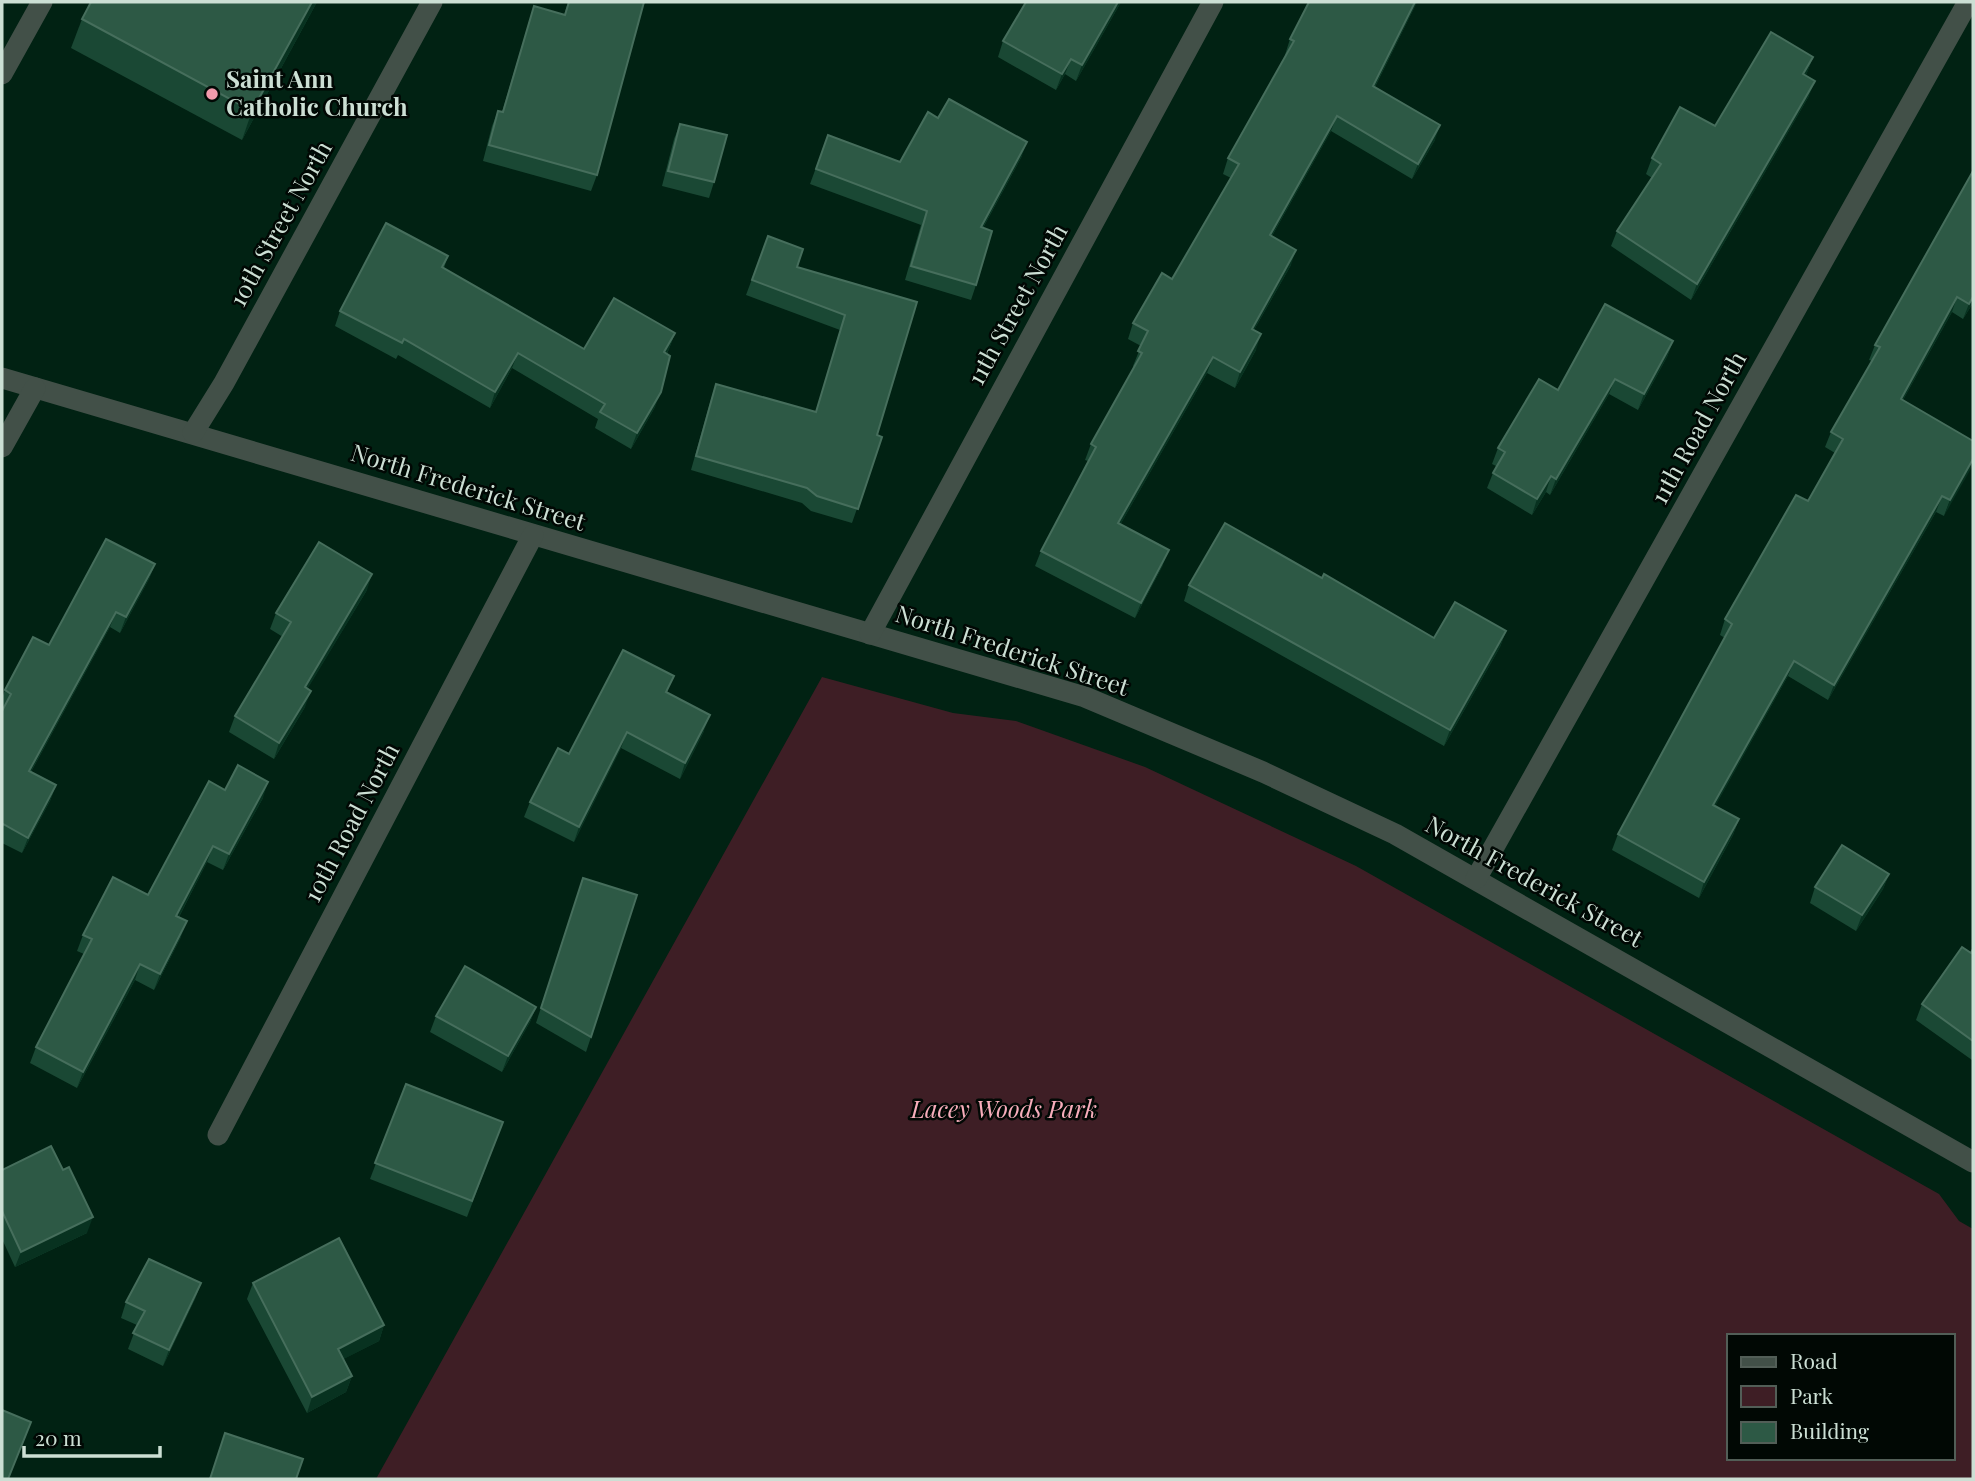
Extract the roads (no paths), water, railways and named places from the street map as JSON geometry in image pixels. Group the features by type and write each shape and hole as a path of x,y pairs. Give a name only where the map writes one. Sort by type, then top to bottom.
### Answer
{"street":[{"path":"2,74 41,2"},
{"name":"10th Street North","path":"192,433 224,383 432,2"},
{"name":"11th Street North","path":"870,634 1213,2"},
{"name":"11th Road North","path":"1476,879 1968,2"},
{"name":"North Frederick Street","path":"2,378 1085,697 1275,777 1395,834 1973,1163"},
{"path":"2,447 35,388"},
{"name":"10th Road North","path":"218,1135 533,535"}],"place":[{"name":"Saint Ann Catholic Church","path":"212,94"}],"park label":[{"name":"Lacey Woods Park","path":"1004,1110"}]}
